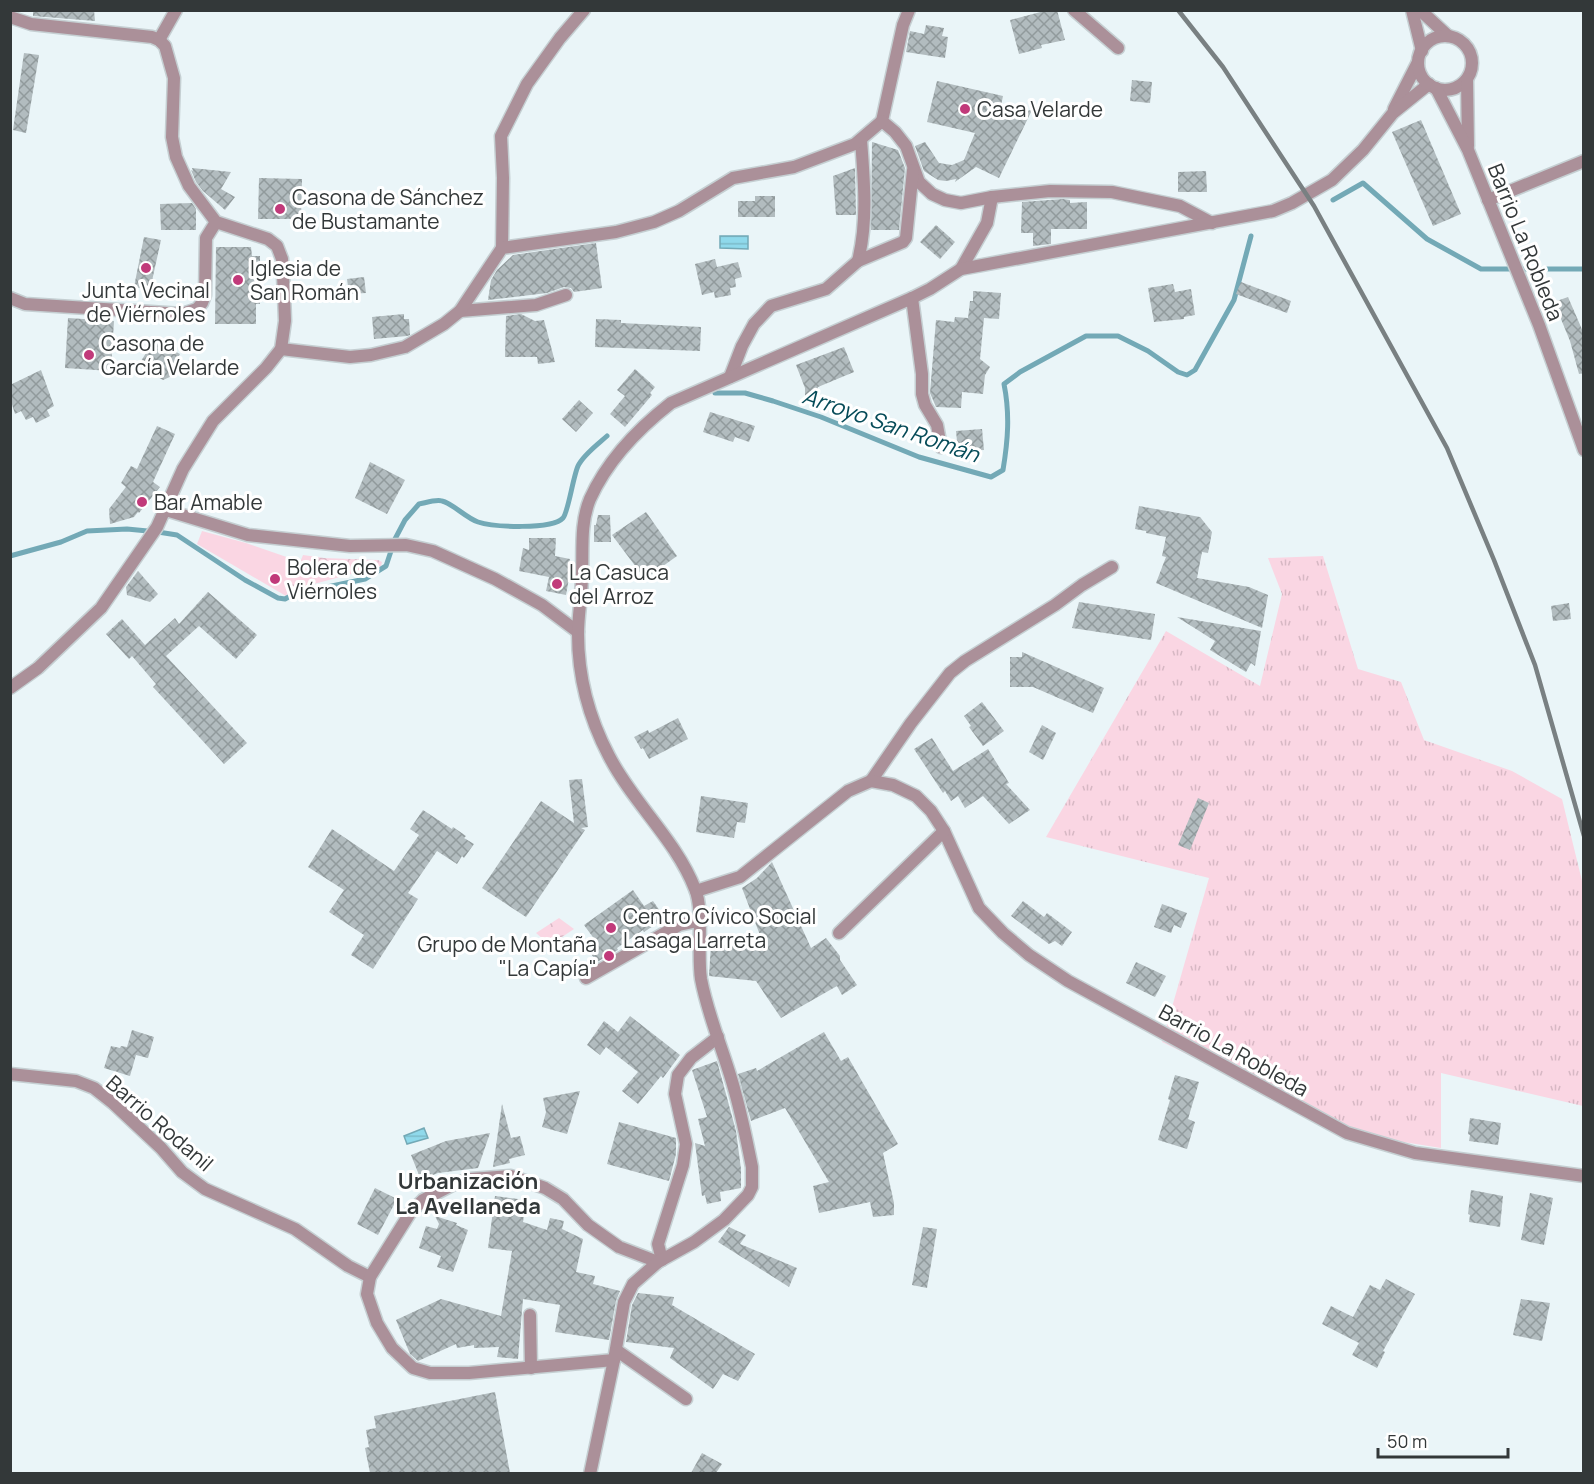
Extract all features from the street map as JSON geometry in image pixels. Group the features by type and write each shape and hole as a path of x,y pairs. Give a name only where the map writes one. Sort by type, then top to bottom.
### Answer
{"street":[{"path":"159,40 176,10"},
{"path":"282,349 350,357 371,355 405,346 444,324 460,311 502,248 501,136 526,84 584,10"},
{"path":"502,248 615,232 654,222 679,211 733,178 794,167 855,144 882,121 903,25 909,10"},
{"path":"1074,10 1118,48"},
{"path":"590,1473 624,1302 633,1284 660,1261 694,1242 724,1220 744,1200 752,1187 752,1167 735,1093 701,979 696,891 679,858 621,778 608,754 584,692 579,666 578,632 583,524 589,501 599,483 615,459 651,418 671,403 912,298 961,269 1273,211 1332,180 1363,150 1393,112 1420,56 1431,40 1439,36 1448,36 1457,38 1465,44 1470,52 1471,70 1460,85 1452,89 1432,86 1419,71 1420,56 1412,10"},
{"path":"1420,10 1448,36"},
{"path":"10,17 31,24 138,35 159,40 165,46 174,78 172,136 176,157 189,186 216,222 268,239 277,246 282,259 285,321 282,349 213,422 183,469 157,527 101,608 38,668 10,688"},
{"name":"Barrio La Robleda","path":"1467,78 1468,150"},
{"path":"1393,112 1432,86"},
{"name":"Barrio La Robleda","path":"1432,86 1468,150 1553,362 1584,450"},
{"path":"882,121 906,146 919,182 932,194 945,200 961,203 1050,190 1112,192 1180,206 1212,223"},
{"path":"858,261 863,242 865,204 861,140"},
{"path":"1488,200 1584,160"},
{"path":"730,377 742,346 762,314 771,306 826,290 858,261 903,242 906,238 913,169"},
{"path":"961,269 987,223 992,197"},
{"path":"11,301 154,314 182,314 197,309 205,295 206,238 216,222"},
{"path":"460,311 536,305 566,295"},
{"path":"912,298 922,374 922,394 925,405 937,425 941,447"},
{"path":"166,510 248,535 350,546 406,545 433,551 495,579 542,605 578,632"},
{"path":"696,891 740,877 848,791 871,781 907,729 950,674 965,661 1112,567"},
{"name":"Barrio La Robleda","path":"871,781 893,785 916,796 931,811 944,831 979,908 1029,955 1068,981 1347,1133 1416,1153 1584,1176"},
{"path":"839,933 944,831"},
{"path":"586,978 679,925 698,921"},
{"path":"660,1261 658,1244 683,1165 686,1144 675,1094 678,1075 691,1058 718,1037"},
{"name":"Barrio Rodanil","path":"10,1074 55,1077 76,1081 94,1088 114,1103 161,1148 182,1172 206,1189 296,1229 348,1266 370,1276"},
{"path":"660,1261 618,1247 588,1225 563,1199 545,1188 511,1176 471,1179 456,1183 423,1200 410,1213 370,1276 367,1294 377,1323 392,1348 413,1368 430,1373 469,1373 531,1368 615,1355 686,1399"},
{"path":"530,1315 531,1368"}],"green space":[{"name":"Bolera de Viérnoles","path":"202,531 301,562 286,596 197,544"},
{"path":"303,555 382,562 381,566 299,588 286,596"},
{"path":"1323,556 1358,669 1401,682 1424,740 1512,771 1562,799 1583,885 1583,1106 1441,1073 1441,1148 1347,1133 1162,1042 1209,878 1046,837 1166,631 1260,686 1282,594 1268,558"},
{"path":"559,918 574,929 550,945 536,933"}],"water":[{"path":"720,236 748,236 748,249 720,248"},
{"path":"424,1128 428,1138 407,1144 404,1136"}],"building":[{"path":"33,10 94,10 95,21 33,16"},
{"path":"1048,10 1057,10 1065,40 1041,45 1042,48 1019,54 1010,20"},
{"path":"926,25 944,28 942,36 948,37 945,58 906,52 910,31 924,34"},
{"path":"24,53 39,55 26,133 13,130"},
{"path":"1132,80 1152,82 1150,103 1130,101"},
{"path":"937,81 1003,96 999,115 1032,110 999,178 976,167 955,182 956,179 938,180 924,171 915,146 925,142 939,163 952,165 964,160 975,133 927,122"},
{"path":"1421,120 1461,214 1433,226 1392,132"},
{"path":"872,142 898,150 905,168 899,230 871,230"},
{"path":"192,168 231,172 221,189 235,197 225,210 203,191 196,182"},
{"path":"855,168 856,215 836,215 833,176"},
{"path":"1206,171 1207,192 1178,192 1178,172"},
{"name":"Casona de Sánchez de Bustamante","path":"259,178 302,179 301,219 258,219"},
{"path":"755,196 775,196 775,217 738,217 738,201 755,201"},
{"path":"1070,200 1070,203 1087,202 1087,229 1051,229 1051,244 1033,246 1033,233 1021,233 1022,202"},
{"path":"192,203 196,209 196,230 161,230 160,204"},
{"path":"936,225 955,242 940,259 920,242"},
{"name":"Junta Vecinal de Viérnoles","path":"144,237 161,240 150,290 134,287"},
{"path":"596,243 602,288 574,292 571,288 564,287 547,293 488,300 491,280 497,270 513,255"},
{"name":"Iglesia de San Román","path":"216,247 251,247 252,256 260,256 260,304 256,304 256,324 215,324"},
{"path":"715,259 717,267 738,262 742,277 735,279 736,287 730,288 731,295 715,298 714,292 702,295 695,264"},
{"path":"364,277 366,293 349,294 347,279"},
{"path":"1241,282 1291,301 1287,313 1236,294"},
{"path":"1173,284 1175,292 1191,289 1195,315 1184,317 1184,319 1154,322 1148,288"},
{"path":"973,291 1001,293 999,319 984,318 980,359 990,367 985,375 983,394 962,392 961,408 936,407 930,393 936,320 954,322 955,317 968,318 970,301 973,301"},
{"path":"1568,297 1584,334 1584,373 1579,374 1570,341 1554,302"},
{"path":"404,314 404,319 409,319 410,335 374,339 372,317"},
{"path":"521,314 535,321 544,320 555,362 538,364 537,357 505,357 506,316"},
{"name":"Casona de García Velarde","path":"68,318 114,321 111,371 65,368"},
{"path":"596,319 621,320 621,323 701,327 700,351 595,347"},
{"path":"154,340 180,354 171,371 172,376 163,380 138,366"},
{"path":"844,347 854,372 818,387 818,399 805,399 805,388 796,365"},
{"path":"635,369 655,387 650,393 652,395 625,427 610,414 625,396 617,390"},
{"path":"41,370 54,406 47,410 50,416 36,423 33,417 26,420 21,411 15,414 10,398 10,385"},
{"path":"579,400 593,413 576,432 562,419"},
{"path":"710,412 755,426 749,442 735,437 733,442 703,432"},
{"path":"157,426 175,434 153,482 160,487 134,517 110,524 109,509 126,487 121,483 131,466 137,469"},
{"path":"982,429 984,450 958,451 956,431"},
{"path":"370,462 405,480 387,514 355,498"},
{"path":"1139,506 1200,517 1212,532 1208,553 1202,552 1197,578 1249,587 1268,595 1262,628 1156,583 1166,557 1162,556 1166,537 1135,529"},
{"path":"646,512 677,556 645,579 612,535"},
{"path":"598,515 610,515 611,542 594,542 594,525 596,525"},
{"path":"529,538 556,538 555,556 570,559 569,566 571,567 566,595 546,591 549,577 519,571 523,548 529,550"},
{"path":"138,571 158,594 150,602 127,595 126,587"},
{"path":"208,592 257,635 236,659 199,626 166,656 247,743 224,764 153,687 156,684 132,656 129,659 106,634 122,619 145,645 175,618 179,624"},
{"path":"1079,602 1155,614 1151,640 1072,628"},
{"path":"1569,603 1571,619 1553,621 1551,606"},
{"path":"1177,617 1261,631 1255,666 1251,663 1246,672 1210,650 1215,641"},
{"path":"1022,652 1104,688 1093,713 1033,687 1010,687 1010,657 1022,657"},
{"path":"982,702 1004,731 983,746 964,716"},
{"path":"678,718 688,739 649,759 634,737 648,730 649,733"},
{"path":"1042,725 1056,733 1043,760 1029,752"},
{"path":"932,738 953,771 988,749 1009,783 1006,784 1030,810 1009,824 983,796 965,808 958,796 951,801 945,791 943,793 914,749"},
{"path":"582,779 588,827 581,828 585,830 526,917 482,888 541,801 574,823 569,780"},
{"path":"701,796 748,803 745,823 737,822 734,838 696,832"},
{"path":"1198,798 1209,803 1190,850 1178,845"},
{"path":"423,810 452,829 453,827 474,844 457,864 437,851 408,893 418,899 373,969 351,955 364,935 329,912 344,890 308,867 332,829 394,871 419,835 410,829"},
{"path":"772,862 811,948 826,938 857,985 842,995 837,986 781,1018 756,981 709,976 711,944 765,948 742,888 757,878"},
{"name":"Centro Cívico Social Lasaga Larreta","path":"633,890 644,906 653,901 665,918 644,932 643,930 617,948 618,950 597,962 586,947 595,940 584,925"},
{"path":"1023,901 1044,917 1047,913 1072,932 1062,946 1055,941 1049,944 1011,916"},
{"path":"1162,904 1187,913 1181,928 1174,925 1171,933 1154,927"},
{"path":"1136,962 1166,976 1155,997 1126,983"},
{"path":"630,1016 680,1055 663,1078 661,1076 638,1104 622,1091 638,1072 606,1047 600,1055 587,1045 604,1021 618,1032"},
{"path":"132,1030 154,1037 148,1058 136,1055 130,1076 104,1068 111,1046 127,1047"},
{"path":"824,1032 841,1061 848,1057 898,1144 883,1153 894,1203 894,1215 873,1217 870,1202 819,1213 813,1186 829,1182 785,1108 751,1121 738,1074 756,1068 757,1071"},
{"path":"717,1061 736,1131 741,1188 720,1192 721,1201 707,1204 705,1195 702,1196 695,1143 705,1146 698,1119 707,1117 692,1070"},
{"path":"1175,1075 1199,1082 1188,1119 1195,1122 1187,1149 1158,1140"},
{"path":"580,1091 567,1134 542,1127 546,1112 543,1098"},
{"path":"502,1104 511,1138 520,1136 525,1155 509,1159 510,1163 493,1167"},
{"path":"1470,1118 1501,1123 1498,1145 1469,1141"},
{"path":"619,1122 676,1138 676,1154 669,1181 607,1164"},
{"path":"490,1133 478,1168 438,1173 421,1180 411,1155 446,1141"},
{"path":"375,1188 397,1199 378,1235 357,1224"},
{"path":"1471,1190 1503,1196 1500,1227 1469,1222"},
{"path":"1530,1193 1553,1198 1544,1245 1521,1240"},
{"path":"495,1196 526,1200 523,1222 547,1230 550,1218 564,1221 562,1229 583,1239 576,1272 595,1276 593,1284 620,1291 609,1340 555,1332 560,1305 523,1299 518,1359 497,1357 499,1347 474,1348 474,1345 457,1348 456,1344 418,1361 410,1354 396,1320 441,1299 501,1316 512,1251 488,1248"},
{"path":"435,1216 457,1223 456,1225 468,1230 453,1272 437,1267 441,1256 419,1248 426,1226 437,1229 439,1224"},
{"path":"729,1227 746,1235 740,1244 797,1268 789,1287 718,1242"},
{"path":"923,1227 937,1229 927,1288 912,1285"},
{"path":"1386,1279 1415,1294 1383,1351 1385,1352 1377,1368 1352,1355 1359,1343 1322,1324 1331,1306 1353,1317 1370,1285 1380,1290"},
{"path":"638,1293 674,1297 672,1305 755,1354 738,1381 723,1374 713,1389 670,1358 674,1348 626,1342 632,1305"},
{"path":"1521,1299 1550,1303 1542,1341 1513,1335"},
{"path":"495,1392 510,1473 370,1473 365,1448 369,1447 366,1430 376,1428 374,1416"},
{"path":"702,1453 722,1464 716,1473 691,1473"}],"waterway":[{"name":"Arroyo San Román","path":"1333,200 1363,183 1427,239 1481,269 1584,269"},
{"name":"Arroyo San Román","path":"715,393 745,393 773,401 821,417 919,457 991,477 1003,470 1005,459 1008,416 1004,384 1020,372 1086,336 1118,336 1148,351 1178,372 1187,375 1195,370 1234,300 1251,236"},
{"name":"Arroyo San Román","path":"10,556 61,542 87,531 127,529 158,532 177,535 245,580 278,598 285,599 294,594 365,579 386,566 395,539 405,520 419,504 442,501 473,520 486,524 535,526 557,522 565,515 580,462 607,436"}],"railway":[{"path":"1178,10 1223,67 1314,206 1447,448 1535,665 1584,836"}],"place":[{"name":"Casa Velarde","path":"965,109"},
{"name":"Casona de Sánchez de Bustamante","path":"280,209"},
{"name":"Junta Vecinal de Viérnoles","path":"146,268"},
{"name":"Iglesia de San Román","path":"238,280"},
{"name":"Casona de García Velarde","path":"89,355"},
{"name":"Bar Amable","path":"142,502"},
{"name":"Bolera de Viérnoles","path":"275,579"},
{"name":"La Casuca del Arroz","path":"557,584"},
{"name":"Centro Cívico Social Lasaga Larreta","path":"611,928"},
{"name":"Grupo de Montaña \"La Capía\"","path":"609,956"}],"district":[{"name":"Urbanización La Avellaneda","path":"468,1194"}]}
